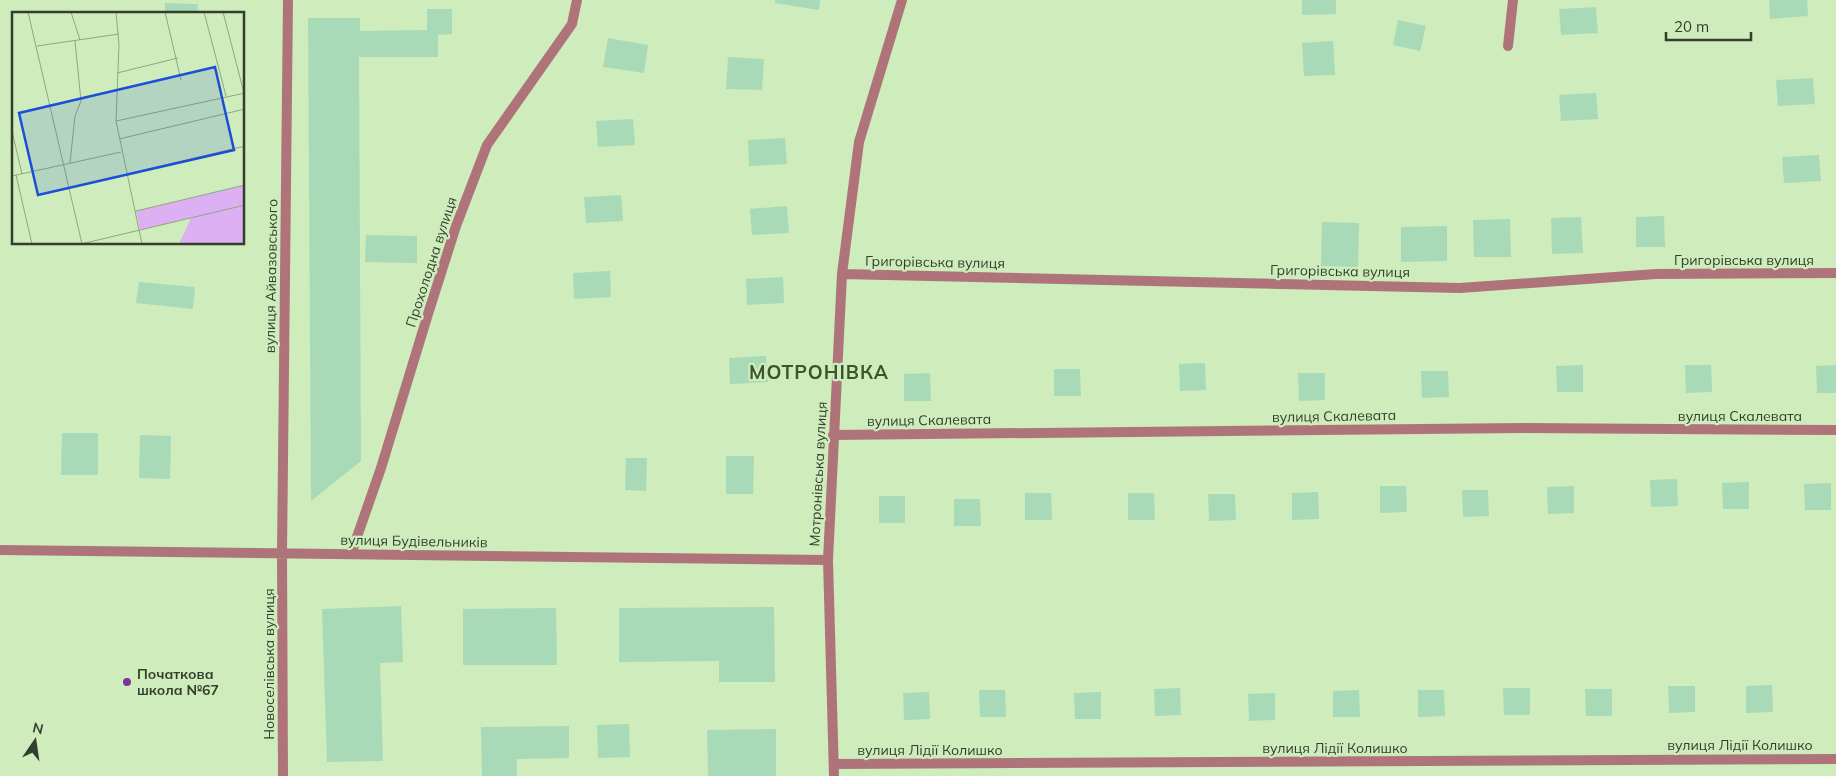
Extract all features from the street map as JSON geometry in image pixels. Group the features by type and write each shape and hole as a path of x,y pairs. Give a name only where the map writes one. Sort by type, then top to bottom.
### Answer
{"street":[{"name":"вулиця Айвазовського","path":"282,553 288,0"},
{"name":"Прохолодна вулиця","path":"351,554 381,468 456,226 487,145 572,24 577,0"},
{"name":"Мотронівська вулиця","path":"834,776 828,560 842,274 859,142 902,0"},
{"path":"1508,46 1513,0"},
{"name":"Григорівська вулиця","path":"842,274 1460,288 1656,274 1836,273"},
{"name":"вулиця Скалевата","path":"833,435 1523,428 1836,430"},
{"name":"вулиця Будівельників","path":"0,550 828,560"},
{"name":"Новоселівська вулиця","path":"282,553 283,776"},
{"name":"вулиця Лідії Колишко","path":"834,764 1836,758"}],"building":[{"path":"775,0 820,0 819,10 775,3"},
{"path":"1302,0 1336,0 1336,14 1302,15"},
{"path":"1769,0 1807,0 1808,16 1770,19"},
{"path":"165,3 198,4 197,12 165,12"},
{"path":"1596,7 1598,33 1561,35 1559,9"},
{"path":"427,9 452,9 452,34 438,35 438,57 359,57 361,461 311,501 308,18 360,18 360,31 427,30"},
{"path":"1398,20 1426,26 1420,51 1393,45"},
{"path":"608,38 648,45 644,73 603,67"},
{"path":"1333,41 1335,75 1304,76 1302,43"},
{"path":"728,57 764,59 762,90 726,89"},
{"path":"1813,78 1815,104 1778,106 1776,80"},
{"path":"1596,93 1598,119 1561,121 1559,95"},
{"path":"633,119 635,145 598,147 596,121"},
{"path":"785,138 787,164 749,166 748,140"},
{"path":"1819,155 1821,181 1784,183 1782,157"},
{"path":"621,195 623,221 586,223 584,197"},
{"path":"787,206 789,233 752,235 750,209"},
{"path":"1664,216 1665,247 1636,247 1636,217"},
{"path":"1581,217 1583,253 1552,254 1551,218"},
{"path":"1510,219 1511,257 1474,257 1473,220"},
{"path":"1322,222 1359,223 1358,267 1321,266"},
{"path":"1447,226 1447,261 1401,262 1401,227"},
{"path":"366,235 417,236 417,263 365,262"},
{"path":"610,271 611,297 574,299 573,273"},
{"path":"783,277 784,303 747,305 746,279"},
{"path":"139,282 195,287 193,309 136,303"},
{"path":"766,356 768,382 730,384 729,358"},
{"path":"1205,363 1206,390 1180,391 1179,364"},
{"path":"1583,365 1583,392 1557,392 1556,366"},
{"path":"1685,365 1711,365 1712,392 1686,393"},
{"path":"1836,365 1836,393 1817,393 1816,366"},
{"path":"1054,369 1080,369 1081,396 1054,396"},
{"path":"1421,371 1448,371 1449,397 1422,398"},
{"path":"930,373 931,401 904,401 904,374"},
{"path":"1298,373 1325,373 1325,400 1299,401"},
{"path":"62,433 98,433 98,475 61,475"},
{"path":"140,435 171,436 170,479 139,478"},
{"path":"726,456 754,456 753,494 726,494"},
{"path":"626,458 647,458 646,491 625,490"},
{"path":"1677,479 1678,506 1651,507 1650,480"},
{"path":"1749,482 1749,509 1723,509 1722,483"},
{"path":"1831,483 1831,510 1805,510 1804,484"},
{"path":"1380,486 1406,486 1407,512 1380,513"},
{"path":"1574,486 1574,513 1548,514 1547,487"},
{"path":"1462,490 1488,490 1489,516 1463,517"},
{"path":"1318,492 1319,519 1292,520 1292,493"},
{"path":"1025,493 1051,493 1052,520 1025,520"},
{"path":"1128,493 1154,493 1155,520 1128,520"},
{"path":"1208,494 1235,494 1236,520 1209,521"},
{"path":"879,496 905,496 905,523 879,523"},
{"path":"954,499 980,499 981,526 954,526"},
{"path":"401,606 403,662 380,663 383,761 327,762 322,609"},
{"path":"774,607 775,682 719,682 719,661 619,662 619,608"},
{"path":"556,608 557,665 463,665 463,609"},
{"path":"1772,685 1773,712 1746,713 1746,686"},
{"path":"1668,686 1695,686 1695,712 1669,713"},
{"path":"1180,688 1181,715 1155,716 1154,689"},
{"path":"1503,688 1530,688 1530,715 1504,715"},
{"path":"1585,689 1612,689 1612,716 1586,716"},
{"path":"979,690 1005,690 1006,717 980,717"},
{"path":"1359,690 1360,717 1333,717 1333,691"},
{"path":"1418,690 1444,690 1445,716 1418,717"},
{"path":"929,692 930,719 904,720 903,693"},
{"path":"1101,692 1101,719 1075,719 1074,693"},
{"path":"1275,693 1275,720 1249,721 1248,694"},
{"path":"629,724 630,757 598,758 597,725"},
{"path":"569,726 569,758 517,759 517,776 482,776 481,727"},
{"path":"776,729 776,776 708,776 707,730"}],"place":[{"name":"Початкова школа №67","path":"127,682"}],"district":[{"name":"МОТРОНІВКА","path":"819,372"}]}
